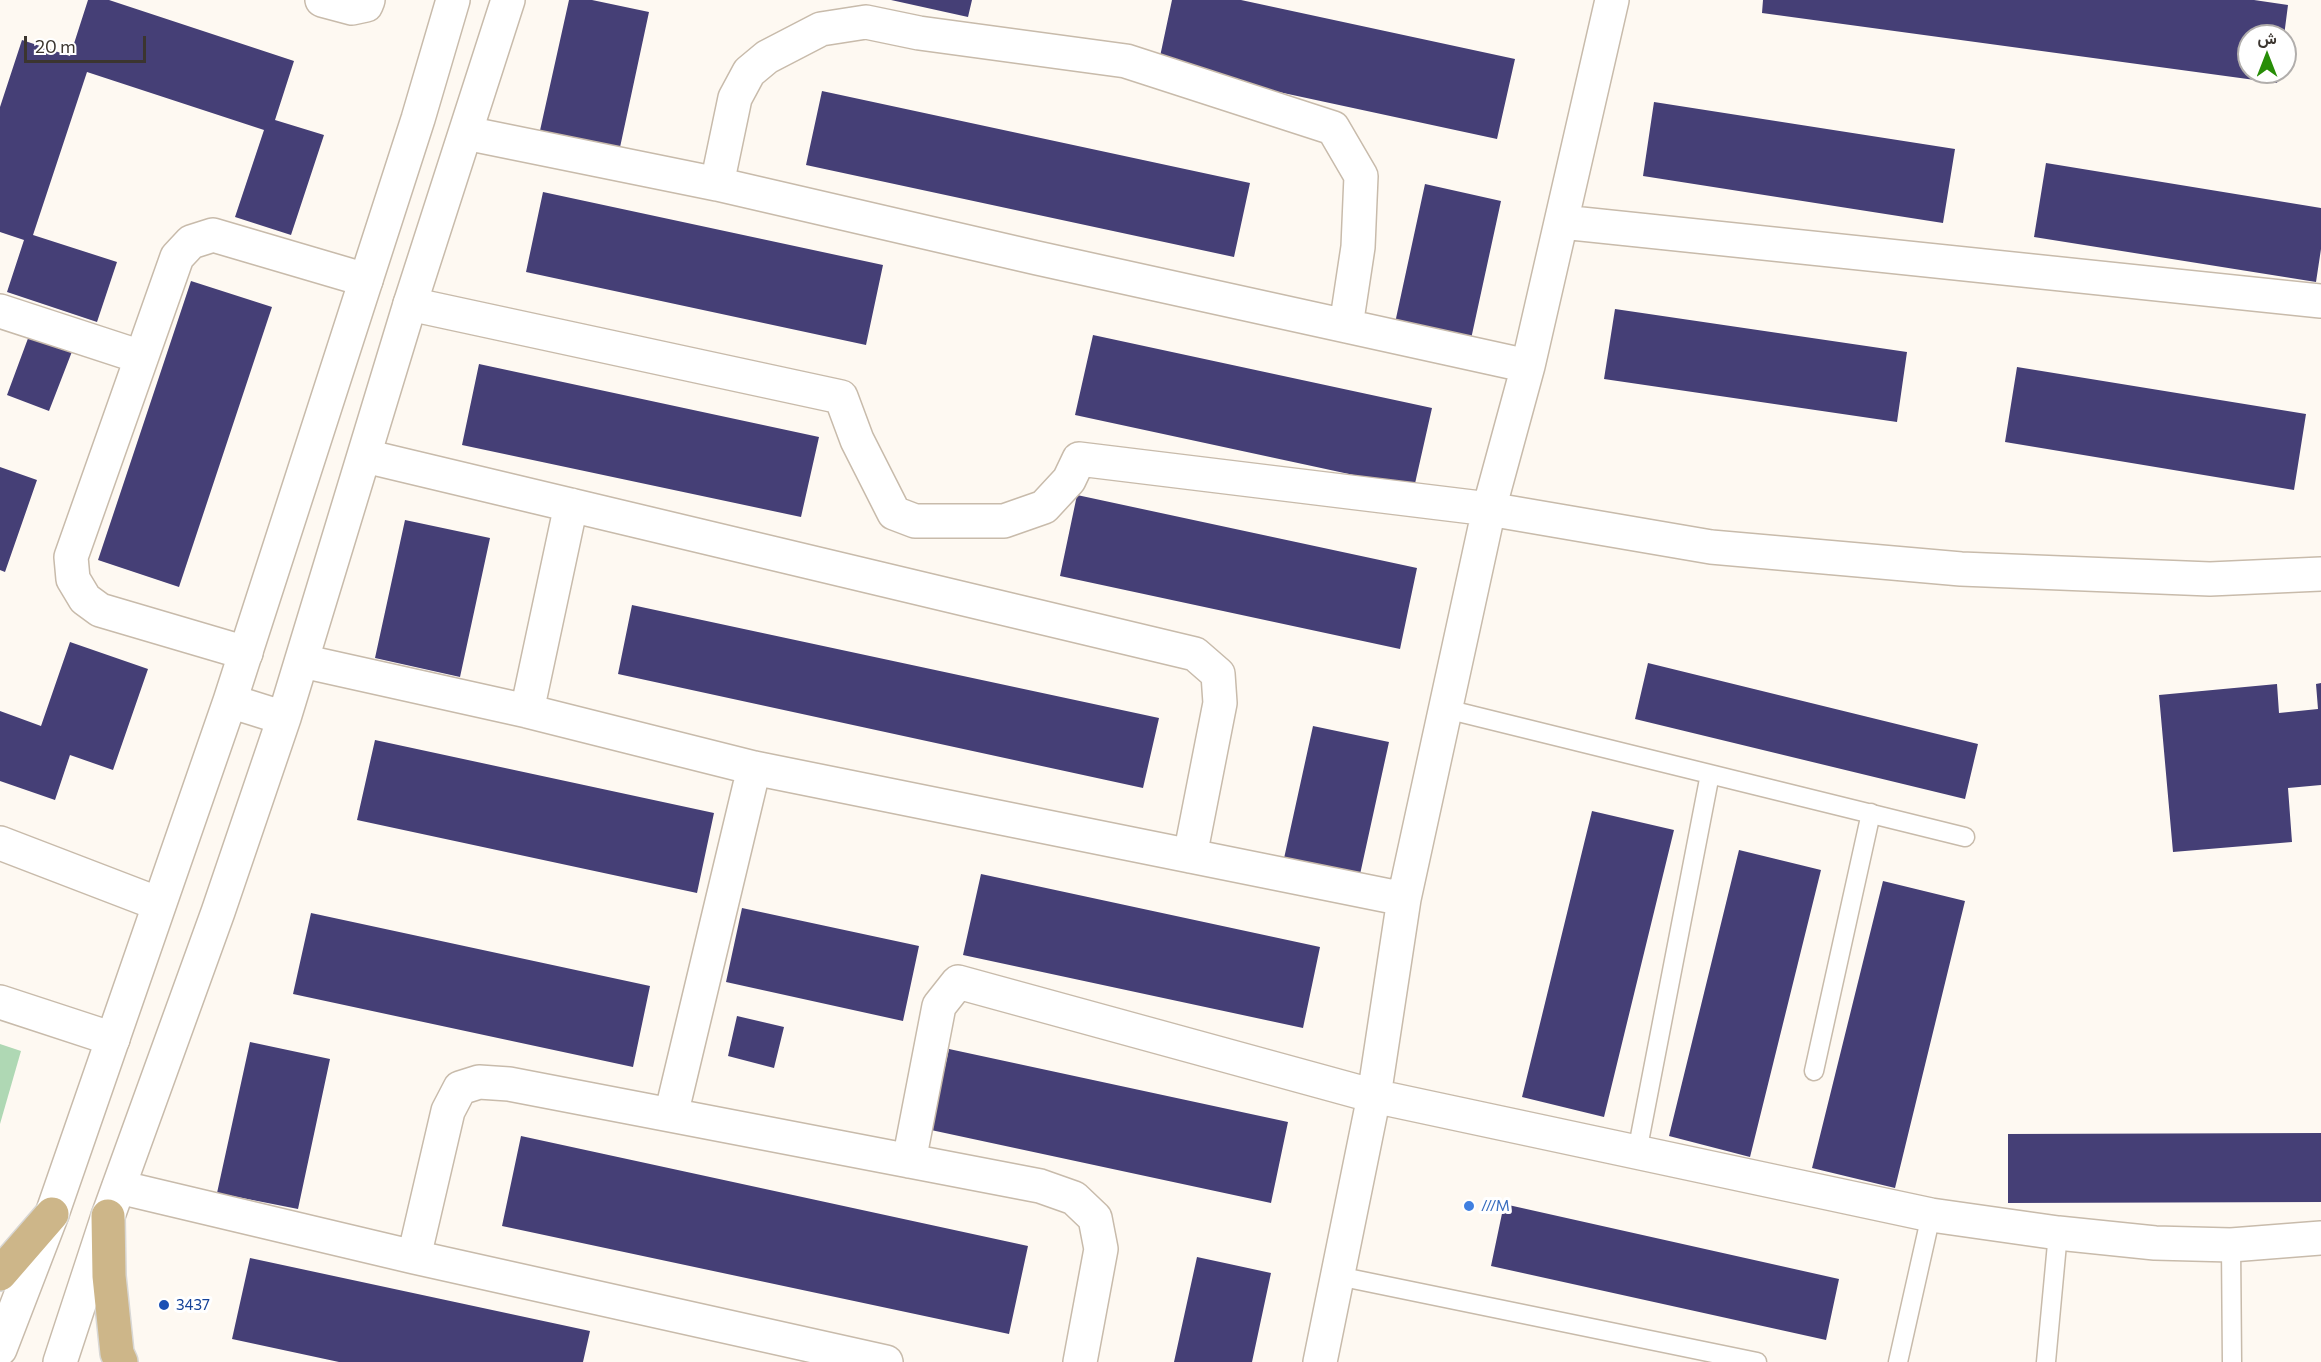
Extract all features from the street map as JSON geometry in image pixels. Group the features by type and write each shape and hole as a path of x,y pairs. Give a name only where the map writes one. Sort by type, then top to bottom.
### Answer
{"main road":[{"path":"113,1201 109,1276 117,1353 121,1362"},
{"path":"0,1274 52,1214"}],"street":[{"path":"322,0 352,8 366,5 368,0"},
{"path":"0,1349 52,1214 230,701 418,119 453,0"},
{"path":"60,1362 113,1201 218,912 284,717 410,304 508,0"},
{"path":"1320,1362 1374,1096 1404,899 1489,509 1528,366 1612,0"},
{"path":"717,184 735,98 749,72 767,57 820,29 866,22 919,33 1126,61 1333,128 1361,176 1358,247 1346,326"},
{"path":"466,133 717,184 1025,255 1528,366"},
{"path":"1562,222 2321,301"},
{"path":"246,653 100,610 85,599 73,579 71,557 177,257 191,242 213,235 366,280"},
{"path":"410,304 841,397 861,448 894,513 915,521 1004,521 1044,507 1069,480 1079,459 1489,509 1711,547 1961,569 2210,579 2321,574"},
{"path":"0,311 141,357"},
{"path":"365,456 1195,654 1218,674 1220,703 1190,856"},
{"path":"527,711 571,505"},
{"path":"302,662 527,711 754,768 1404,899"},
{"path":"230,701 284,717"},
{"path":"670,1115 754,768"},
{"path":"0,843 159,904"},
{"path":"909,1161 939,1006 958,982 1374,1096 1930,1215 2058,1233 2155,1243 2231,1245 2321,1238"},
{"path":"0,1002 113,1039"},
{"path":"414,1257 448,1111 460,1088 479,1082 509,1084 1040,1186 1074,1198 1095,1218 1101,1249 1080,1362"},
{"path":"113,1201 414,1257 886,1362"}],"lane":[{"path":"1446,709 1965,837"},
{"path":"1637,1152 1710,774"},
{"path":"1814,1071 1871,813"},
{"path":"1898,1362 1930,1215"},
{"path":"2046,1362 2058,1233"},
{"path":"2231,1245 2232,1362"},
{"path":"1338,1276 1757,1362"}],"green space":[{"path":"0,1044 21,1051 0,1124"}],"building":[{"path":"88,0 109,0 294,61 275,120 324,135 291,235 235,217 264,130 87,72 33,235 117,262 97,322 7,292 24,240 0,232 0,107 22,40 70,56"},
{"path":"569,0 592,0 649,12 619,152 539,135"},
{"path":"891,0 972,0 968,17"},
{"path":"1172,0 1241,0 1515,59 1497,139 1158,66"},
{"path":"1763,0 2254,0 2288,5 2286,24 2237,24 2237,78 1762,13"},
{"path":"822,91 1250,183 1234,257 806,165"},
{"path":"1654,102 1955,149 1943,223 1643,176"},
{"path":"2046,163 2321,208 2321,249 2316,282 2034,237"},
{"path":"1425,184 1501,201 1471,339 1395,323"},
{"path":"543,192 883,265 866,345 526,272"},
{"path":"191,281 272,307 179,587 98,560"},
{"path":"1615,309 1907,352 1897,422 1604,379"},
{"path":"30,333 73,349 49,411 7,395"},
{"path":"1093,335 1432,408 1414,488 1075,415"},
{"path":"479,364 819,437 801,517 462,445"},
{"path":"2017,367 2306,414 2294,490 2005,442"},
{"path":"0,467 37,480 5,572 0,570"},
{"path":"1077,495 1417,568 1400,649 1060,576"},
{"path":"405,520 490,538 460,677 375,658"},
{"path":"632,605 1159,718 1143,788 618,674"},
{"path":"70,642 148,669 113,770 70,755 55,800 0,781 0,711 41,726"},
{"path":"1648,663 1978,744 1965,799 1635,719"},
{"path":"2321,683 2321,785 2288,788 2292,842 2173,852 2159,695 2277,684 2279,713 2318,709 2316,684"},
{"path":"1313,726 1389,742 1359,879 1283,863"},
{"path":"375,740 714,813 697,893 357,820"},
{"path":"1592,811 1674,830 1604,1117 1522,1097"},
{"path":"1739,850 1821,870 1750,1157 1669,1136"},
{"path":"981,874 1320,947 1303,1028 963,955"},
{"path":"1883,881 1965,901 1895,1188 1812,1168"},
{"path":"742,908 919,946 903,1021 726,982"},
{"path":"311,913 650,986 633,1067 293,994"},
{"path":"737,1016 784,1027 774,1068 728,1056"},
{"path":"250,1042 330,1059 298,1209 217,1193"},
{"path":"949,1049 1288,1122 1271,1203 931,1130"},
{"path":"2321,1133 2321,1202 2008,1203 2008,1134"},
{"path":"521,1136 1028,1246 1009,1334 502,1226"},
{"path":"1504,1204 1839,1279 1826,1340 1491,1266"},
{"path":"1197,1257 1271,1273 1252,1362 1174,1362"},
{"path":"250,1258 590,1331 583,1362 339,1362 232,1339"}],"place":[{"name":"///M","path":"1469,1206"},
{"name":"3437","path":"164,1305"}]}
